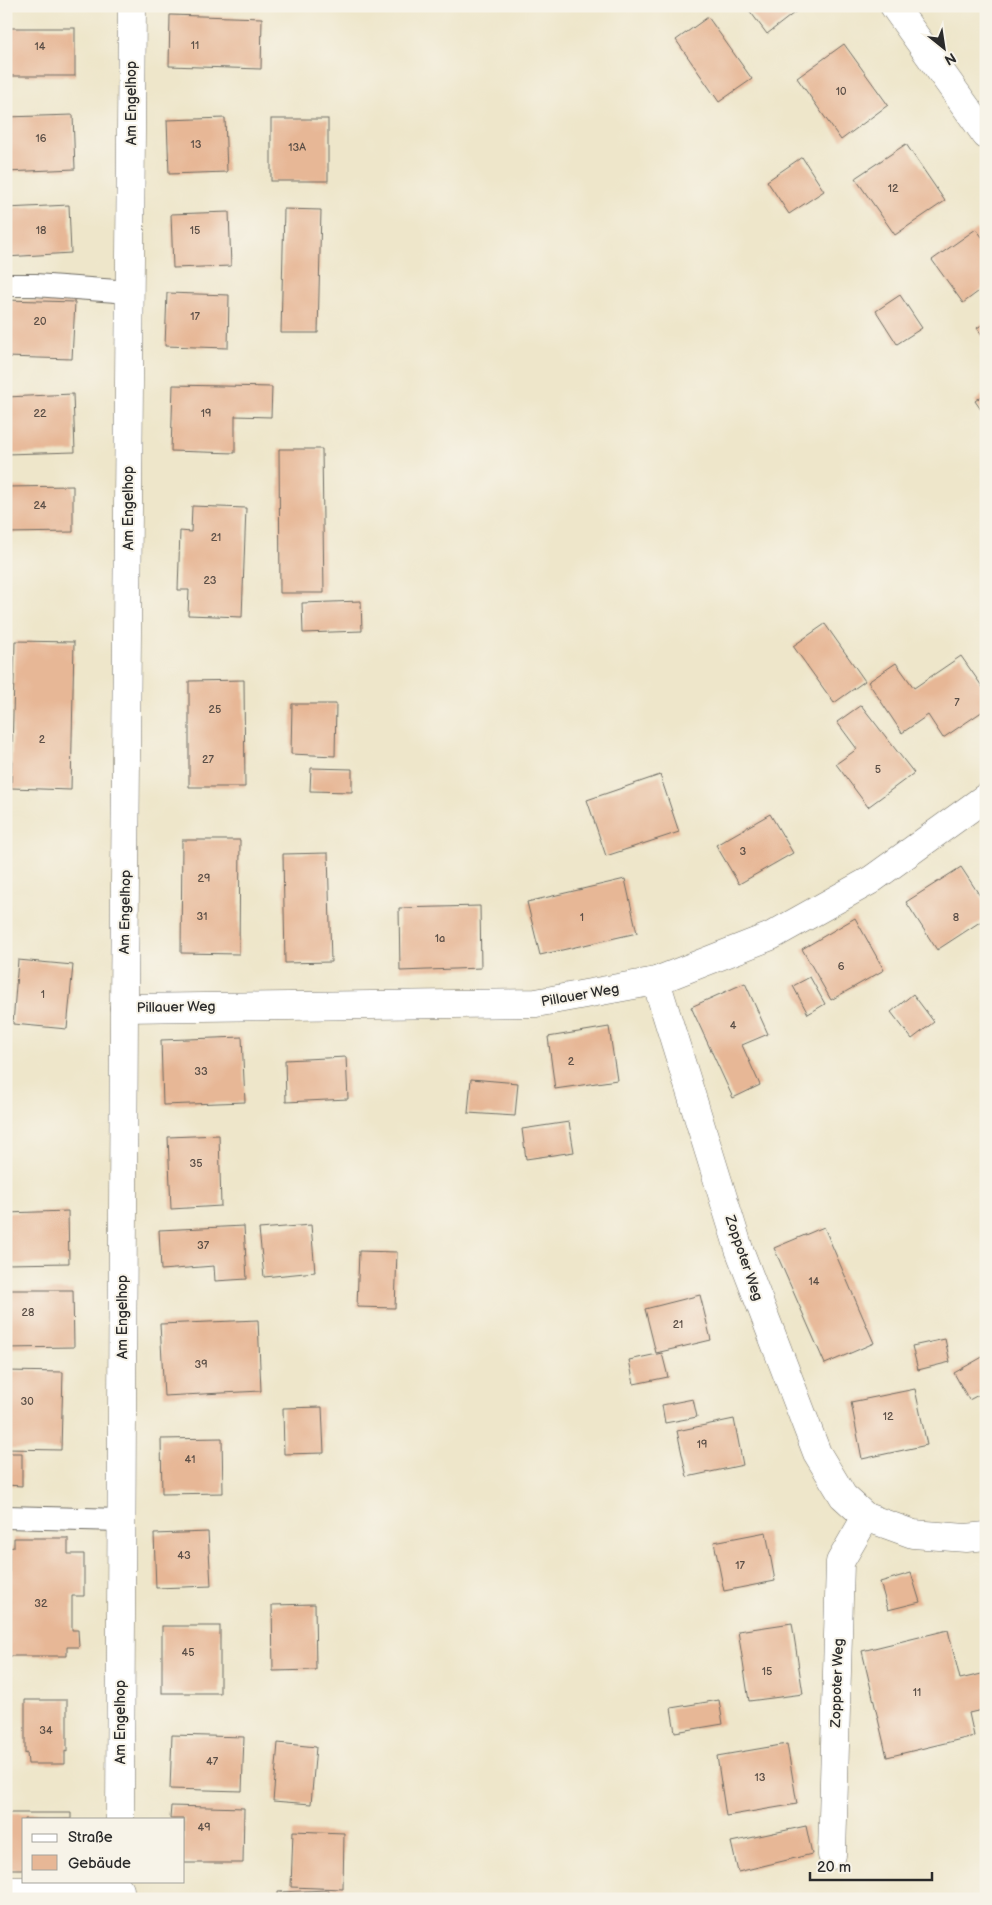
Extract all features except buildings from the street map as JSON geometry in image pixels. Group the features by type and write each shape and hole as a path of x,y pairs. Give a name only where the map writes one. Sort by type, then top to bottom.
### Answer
{"street":[{"name":"Am Engelhop","path":"120,1818 132,6"},
{"path":"894,6 986,134"},
{"name":"Pillauer Weg","path":"124,1008 536,1003 656,981 771,936 870,880 986,797"},
{"name":"Zoppoter Weg","path":"656,981 739,1249 817,1453 843,1496 866,1517 913,1534 966,1538 986,1536"},
{"name":"Zoppoter Weg","path":"832,1855 840,1562 866,1517"},
{"path":"6,1891 120,1890"}],"lane":[{"path":"6,286 35,285 130,292"},
{"path":"6,1517 121,1520"}]}
